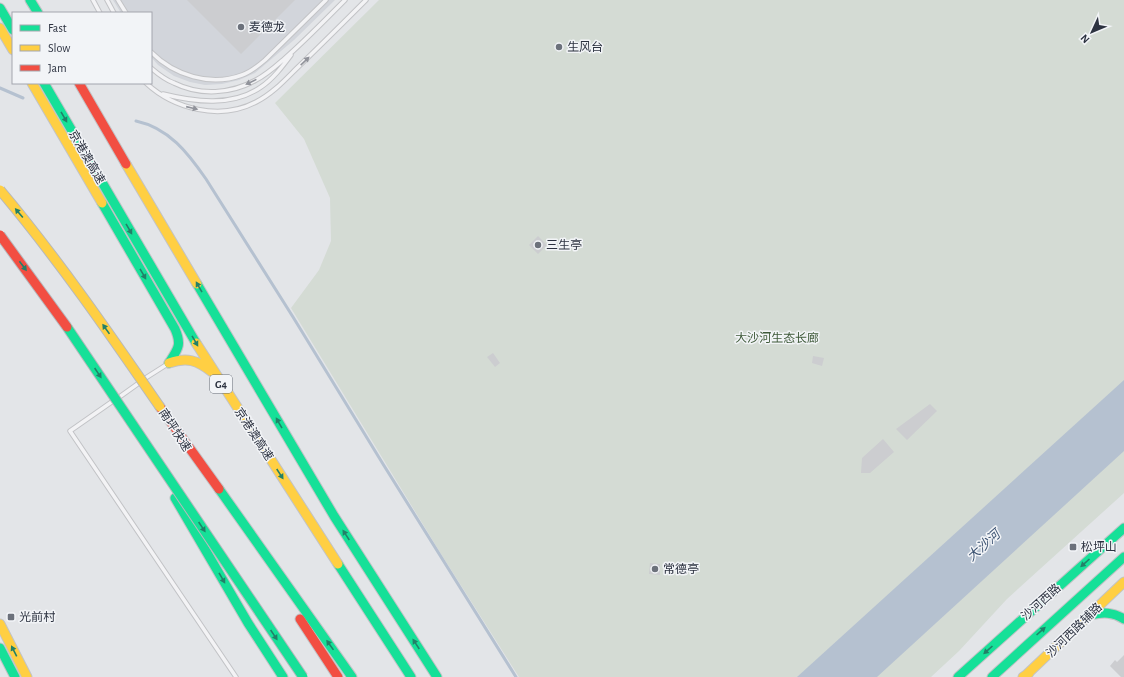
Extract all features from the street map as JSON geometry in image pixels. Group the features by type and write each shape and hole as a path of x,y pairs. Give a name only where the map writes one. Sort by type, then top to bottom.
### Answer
{"main road":[{"path":"30,0 37,12"},
{"path":"0,8 12,28"},
{"path":"0,28 12,48"},
{"path":"33,84 176,329 180,339 180,345 168,363"},
{"name":"京港澳高速","path":"45,84 200,350 411,677"},
{"name":"G4","path":"80,84 334,516 436,677"},
{"name":"南坪快速","path":"0,190 45,244 84,297 160,407 338,677"},
{"path":"0,235 55,310 302,677"},
{"path":"168,363 183,358 192,360 201,364 217,377"},
{"path":"160,407 352,677"},
{"path":"132,423 248,623 283,677"},
{"name":"沙河西路","path":"958,677 1124,528"},
{"name":"沙河西路","path":"992,677 1124,557"},
{"name":"沙河西路辅路","path":"1025,676 1124,582"},
{"path":"1091,614 1110,612 1119,615 1124,619"},
{"path":"0,624 27,677"},
{"path":"0,648 15,677"},
{"path":"962,677 971,665"}],"lane":[{"path":"93,0 99,12"},
{"path":"107,0 113,12"},
{"path":"118,0 125,12"},
{"path":"152,53 168,66 195,77 209,79 232,78 243,75 254,69 277,49 326,0"},
{"path":"152,69 173,83 201,91 215,92 231,90 244,86 269,72 293,51 345,0"},
{"path":"147,84 158,93 186,107 215,111 243,107 266,96 366,0"},
{"path":"158,93 176,98 202,101 229,100 242,96 262,86 272,78 293,51"},
{"path":"168,363 70,430 236,677"}],"shaded area":[{"path":"113,0 335,0 294,40 255,73 239,80 222,84 205,85 190,82 174,76 158,65 152,58 152,12 120,12"}],"green space":[{"name":"大沙河生态长廊","path":"379,0 1124,0 1124,493 1007,599 959,651 931,677 519,677 441,554 291,308 319,270 331,241 330,198 304,139 275,103"}],"water":[{"name":"大沙河","path":"1124,380 1124,451 877,677 797,677"}],"building":[{"name":"麦德龙","path":"187,0 295,0 241,54"},
{"name":"三生亭","path":"538,236 547,245 538,254 529,245"},
{"path":"493,353 500,363 495,367 487,357"},
{"path":"813,356 824,358 822,366 812,363"},
{"path":"930,404 937,411 907,440 896,429"},
{"path":"883,439 894,452 870,473 861,473 862,458"},
{"name":"常德亭","path":"650,563 660,564 660,575 649,574"},
{"path":"1124,655 1124,677 1121,677 1110,666 1115,660 1117,662"}],"waterway":[{"path":"0,88 23,98"},
{"path":"136,121 148,124 158,129 177,143 185,151 206,179 516,677"}],"traffic: fast":[{"path":"30,0 37,12"},
{"path":"0,8 12,28"},
{"path":"45,84 196,343"},
{"path":"102,203 175,329 179,343 175,354 169,363"},
{"path":"197,284 334,516 437,677"},
{"path":"67,327 303,677"},
{"path":"219,489 352,677"},
{"path":"175,498 248,623 283,677"},
{"path":"958,677 1124,528"},
{"path":"992,677 1124,557"},
{"path":"338,564 411,677"},
{"path":"1091,615 1108,613 1124,619"},
{"path":"0,648 15,677"}],"traffic: slow":[{"path":"0,28 12,48"},
{"path":"33,84 102,203"},
{"path":"126,164 197,284"},
{"path":"0,190 63,269 160,407"},
{"path":"196,343 338,564"},
{"path":"169,363 181,360 197,362 212,372"},
{"path":"1024,677 1124,582"},
{"path":"0,624 27,677"},
{"path":"1023,677 1029,673"}],"traffic: jam":[{"path":"80,84 126,164"},
{"path":"0,235 67,327"},
{"path":"160,407 219,489"},
{"path":"300,619 338,677"}],"place":[{"name":"麦德龙","path":"241,27"},
{"name":"生风台","path":"559,47"},
{"name":"三生亭","path":"538,245"},
{"name":"松坪山","path":"1073,547"},
{"name":"常德亭","path":"655,569"},
{"name":"光前村","path":"11,617"}]}
